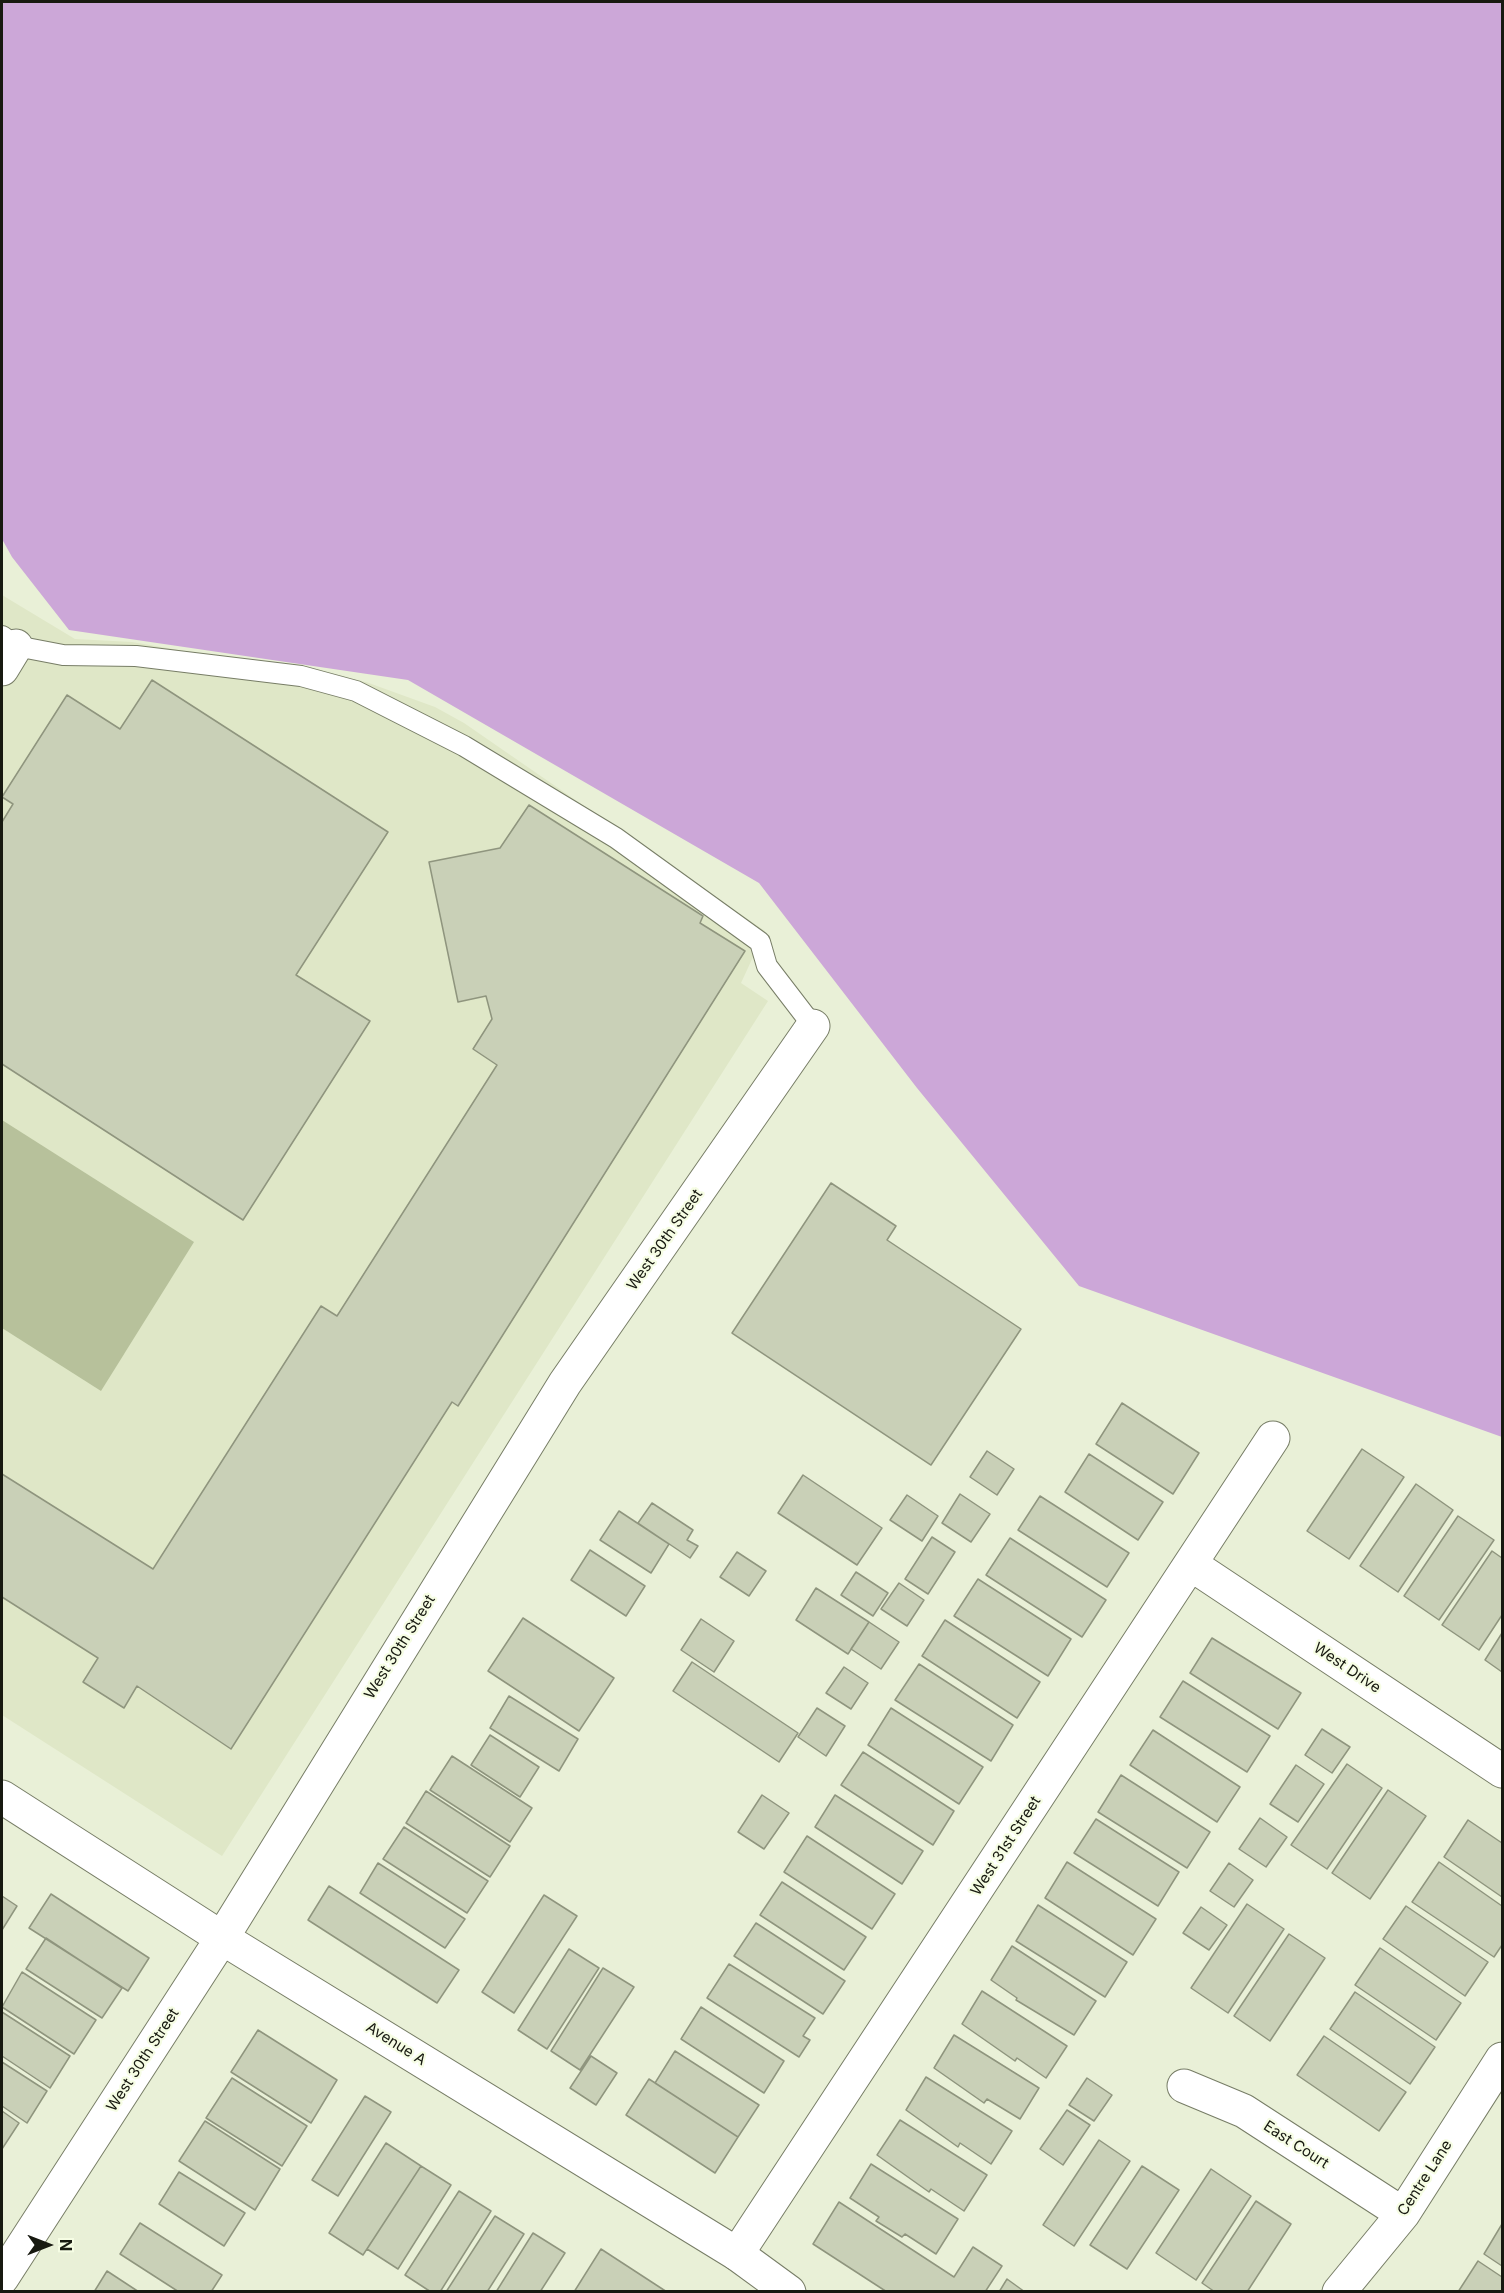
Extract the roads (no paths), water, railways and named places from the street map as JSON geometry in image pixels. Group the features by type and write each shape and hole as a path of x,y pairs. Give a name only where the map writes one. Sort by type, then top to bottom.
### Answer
{"street":[{"name":"West 30th Street","path":"2,2278 222,1938 565,1383 813,1026"},
{"name":"West 31st Street","path":"737,2254 1192,1565 1273,1438"},
{"name":"West Drive","path":"1192,1565 1503,1772"},
{"name":"Avenue A","path":"2,1797 222,1938 737,2254 789,2292"},
{"name":"Centre Lane","path":"1339,2292 1402,2214 1503,2059"},
{"name":"East Court","path":"1184,2086 1244,2111 1402,2214"}],"lane":[{"path":"6,650 63,655 136,656 301,676 367,696 464,746 616,838 760,942 767,966 813,1026"}]}
